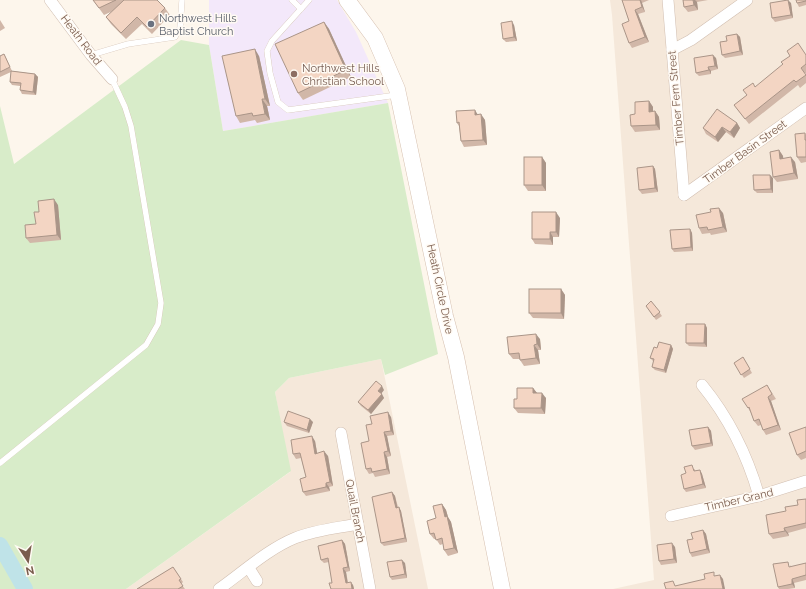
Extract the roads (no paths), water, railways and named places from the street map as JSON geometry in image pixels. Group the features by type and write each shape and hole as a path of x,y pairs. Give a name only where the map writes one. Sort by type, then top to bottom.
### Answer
{"street":[{"name":"Heath Road","path":"50,0 91,55 112,79"},
{"name":"Heath Circle Drive","path":"347,0 375,38 387,64 398,95 445,316 456,357 502,589"},
{"name":"Timber Fern Street","path":"668,0 684,195"},
{"path":"672,50 691,40 746,0"},
{"name":"Timber Basin Street","path":"684,195 806,108"},
{"path":"702,385 727,419 743,449 758,496"},
{"name":"Quail Branch","path":"341,432 370,589"},
{"name":"Timber Grand","path":"671,516 758,496 806,481"},
{"path":"219,589 294,539 313,533 358,524"},
{"path":"249,568 257,581"}],"lane":[{"path":"91,55 128,44 175,37 180,28 182,0"},
{"path":"292,0 301,8"},
{"path":"309,0 272,41 267,51 270,73 278,102 288,110 398,95"},
{"path":"0,463 146,345 158,324 161,303 132,134 125,107 112,79"}],"waterway":[{"path":"0,545 25,589"}],"place":[{"name":"Northwest Hills Baptist Church","path":"151,24"},
{"name":"Northwest Hills Christian School","path":"294,74"}]}
